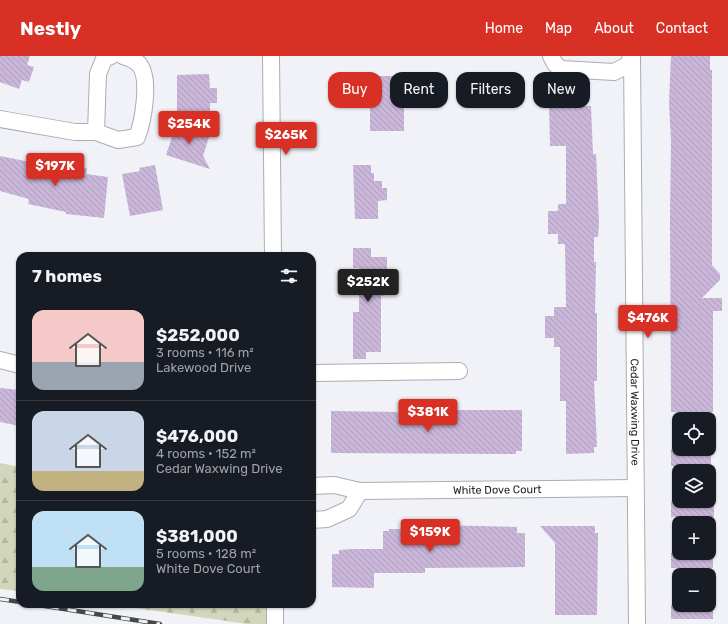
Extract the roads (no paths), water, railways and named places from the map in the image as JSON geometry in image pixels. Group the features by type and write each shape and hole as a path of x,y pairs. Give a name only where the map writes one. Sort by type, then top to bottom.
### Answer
{"street":[{"path":"96,132 98,74 104,59 111,56"},
{"path":"0,119 75,132 96,132 118,140 137,137 144,113 145,85 140,66 132,58 123,56"},
{"path":"271,56 273,252"},
{"path":"551,56 555,64 561,69 569,71 614,72 628,65 632,56"},
{"name":"Cedar Waxwing Drive","path":"632,56 637,624"},
{"path":"0,360 16,364"},
{"path":"316,373 458,371"},
{"name":"White Dove Court","path":"316,486 334,485 360,491 635,488"},
{"path":"316,520 326,519 349,509 360,491"},
{"path":"275,608 275,624"}],"railway":[{"path":"0,599 16,601"},
{"path":"58,608 160,624"}]}
